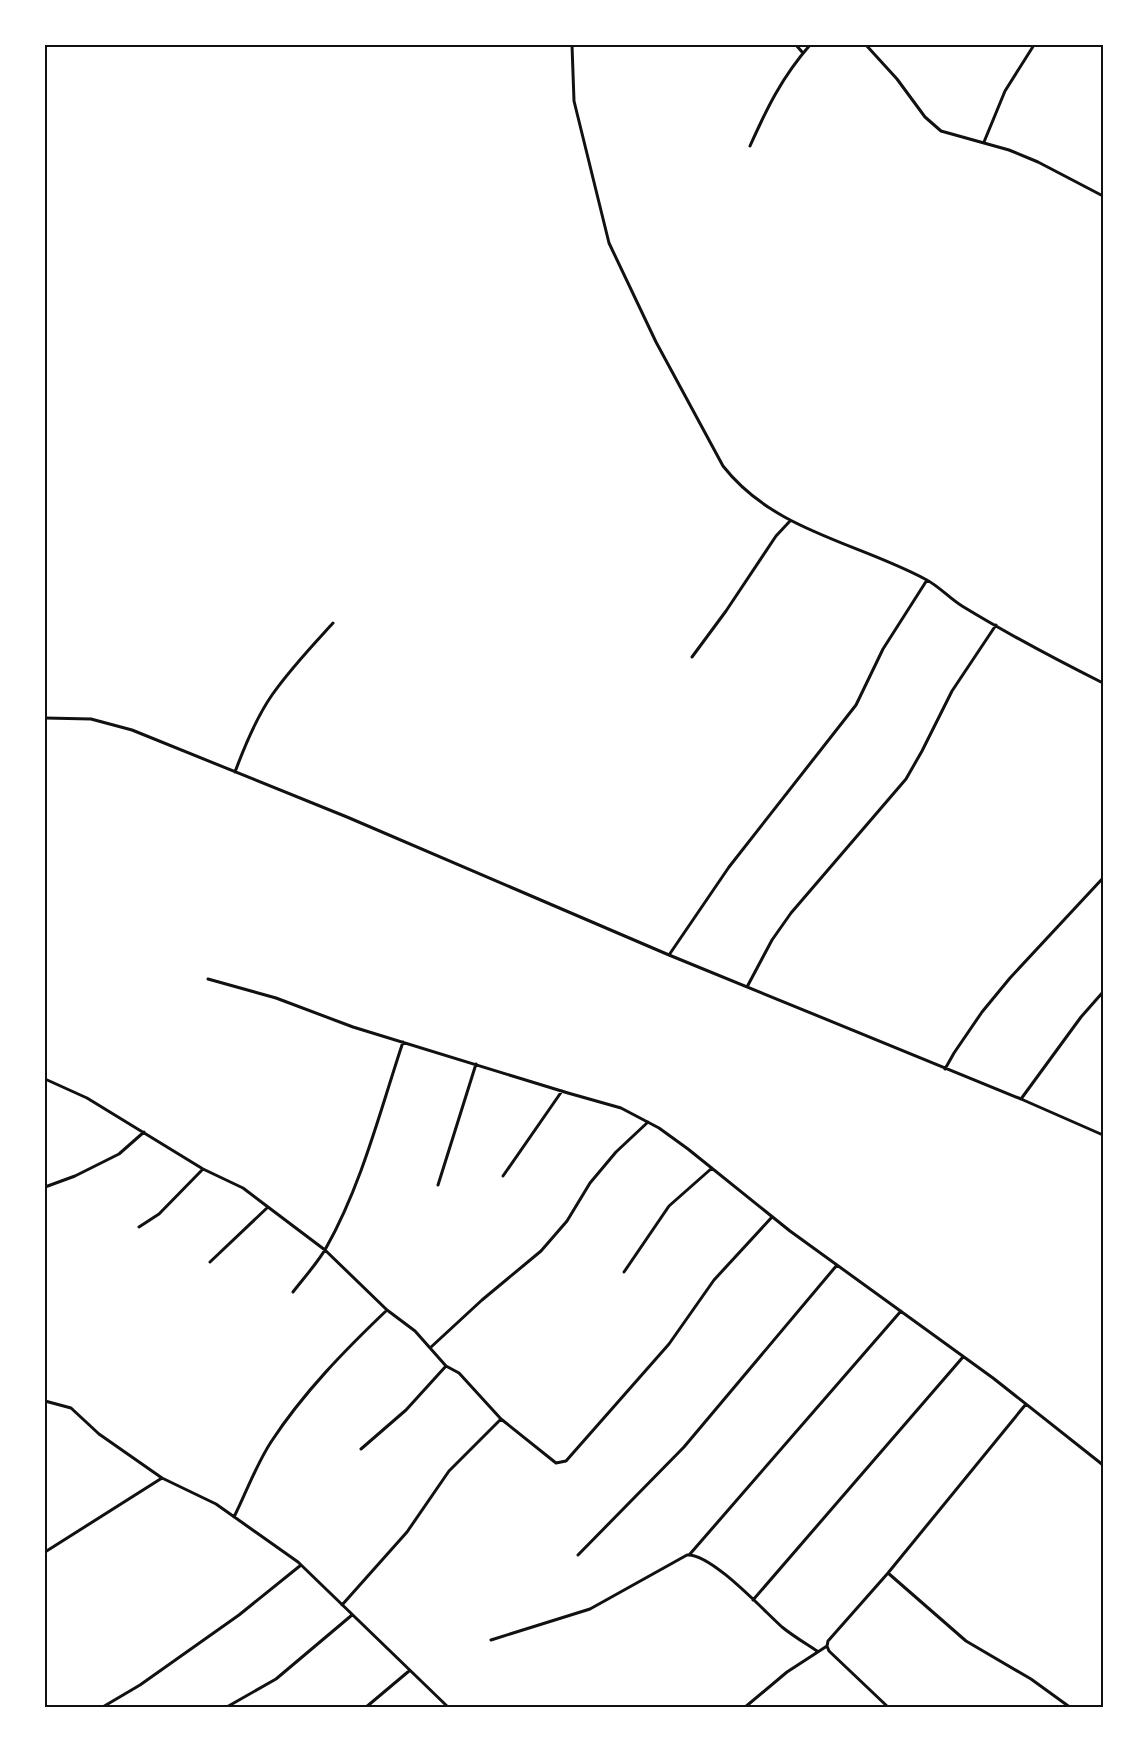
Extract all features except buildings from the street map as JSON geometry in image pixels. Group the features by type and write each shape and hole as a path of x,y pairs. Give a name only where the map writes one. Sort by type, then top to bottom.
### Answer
{"street":[{"path":"572,45 574,101 609,243 656,342 723,466 746,492 790,521 927,580 960,604 1060,662 1103,683"},
{"path":"796,45 803,53"},
{"path":"750,146 774,93 810,45"},
{"path":"866,45 897,79 935,128 951,135 984,142 1038,162 1103,196"},
{"path":"984,142 1005,91 1034,45"},
{"path":"692,657 776,536 790,521"},
{"path":"669,955 729,867 856,705 883,649 927,580"},
{"path":"235,771 247,740 271,696 297,662 333,622"},
{"path":"747,987 772,940 791,914 906,779 952,691 996,625"},
{"path":"45,718 90,719 132,730 347,817 669,955 1021,1099 1103,1135"},
{"path":"945,1069 974,1022 989,1003 1103,878"},
{"path":"208,979 276,998 352,1027 621,1108 648,1122 688,1149 772,1216 1026,1404 1103,1465"},
{"path":"1021,1099 1081,1017 1103,992"},
{"path":"293,1292 325,1250 348,1203 403,1042"},
{"path":"438,1185 476,1064"},
{"path":"45,1079 87,1098 203,1169 243,1188 325,1250 387,1310 415,1331 446,1366 459,1373 501,1419 556,1463 566,1461 669,1344 714,1280 772,1216"},
{"path":"503,1176 562,1091"},
{"path":"430,1348 474,1307 541,1251 567,1221 590,1183 648,1122"},
{"path":"45,1187 75,1176 119,1154 144,1132"},
{"path":"624,1272 669,1206 712,1168"},
{"path":"139,1227 159,1214 203,1169"},
{"path":"210,1263 268,1207"},
{"path":"578,1555 684,1447 837,1265"},
{"path":"234,1517 270,1443 311,1389 387,1310"},
{"path":"491,1641 590,1609 690,1554 901,1311"},
{"path":"753,1600 963,1357"},
{"path":"361,1449 406,1410 446,1366"},
{"path":"45,1401 71,1408 99,1434 162,1478 216,1504 301,1565 449,1708"},
{"path":"744,1708 787,1672 826,1646 1026,1404"},
{"path":"342,1605 407,1532 449,1472 501,1419"},
{"path":"45,1552 162,1478"},
{"path":"690,1554 705,1559 783,1627 817,1652"},
{"path":"101,1708 140,1685 239,1615 301,1565"},
{"path":"888,1573 966,1641 1031,1679 1071,1708"},
{"path":"225,1708 276,1679 352,1614"},
{"path":"826,1646 889,1708"},
{"path":"365,1708 410,1671"}]}
